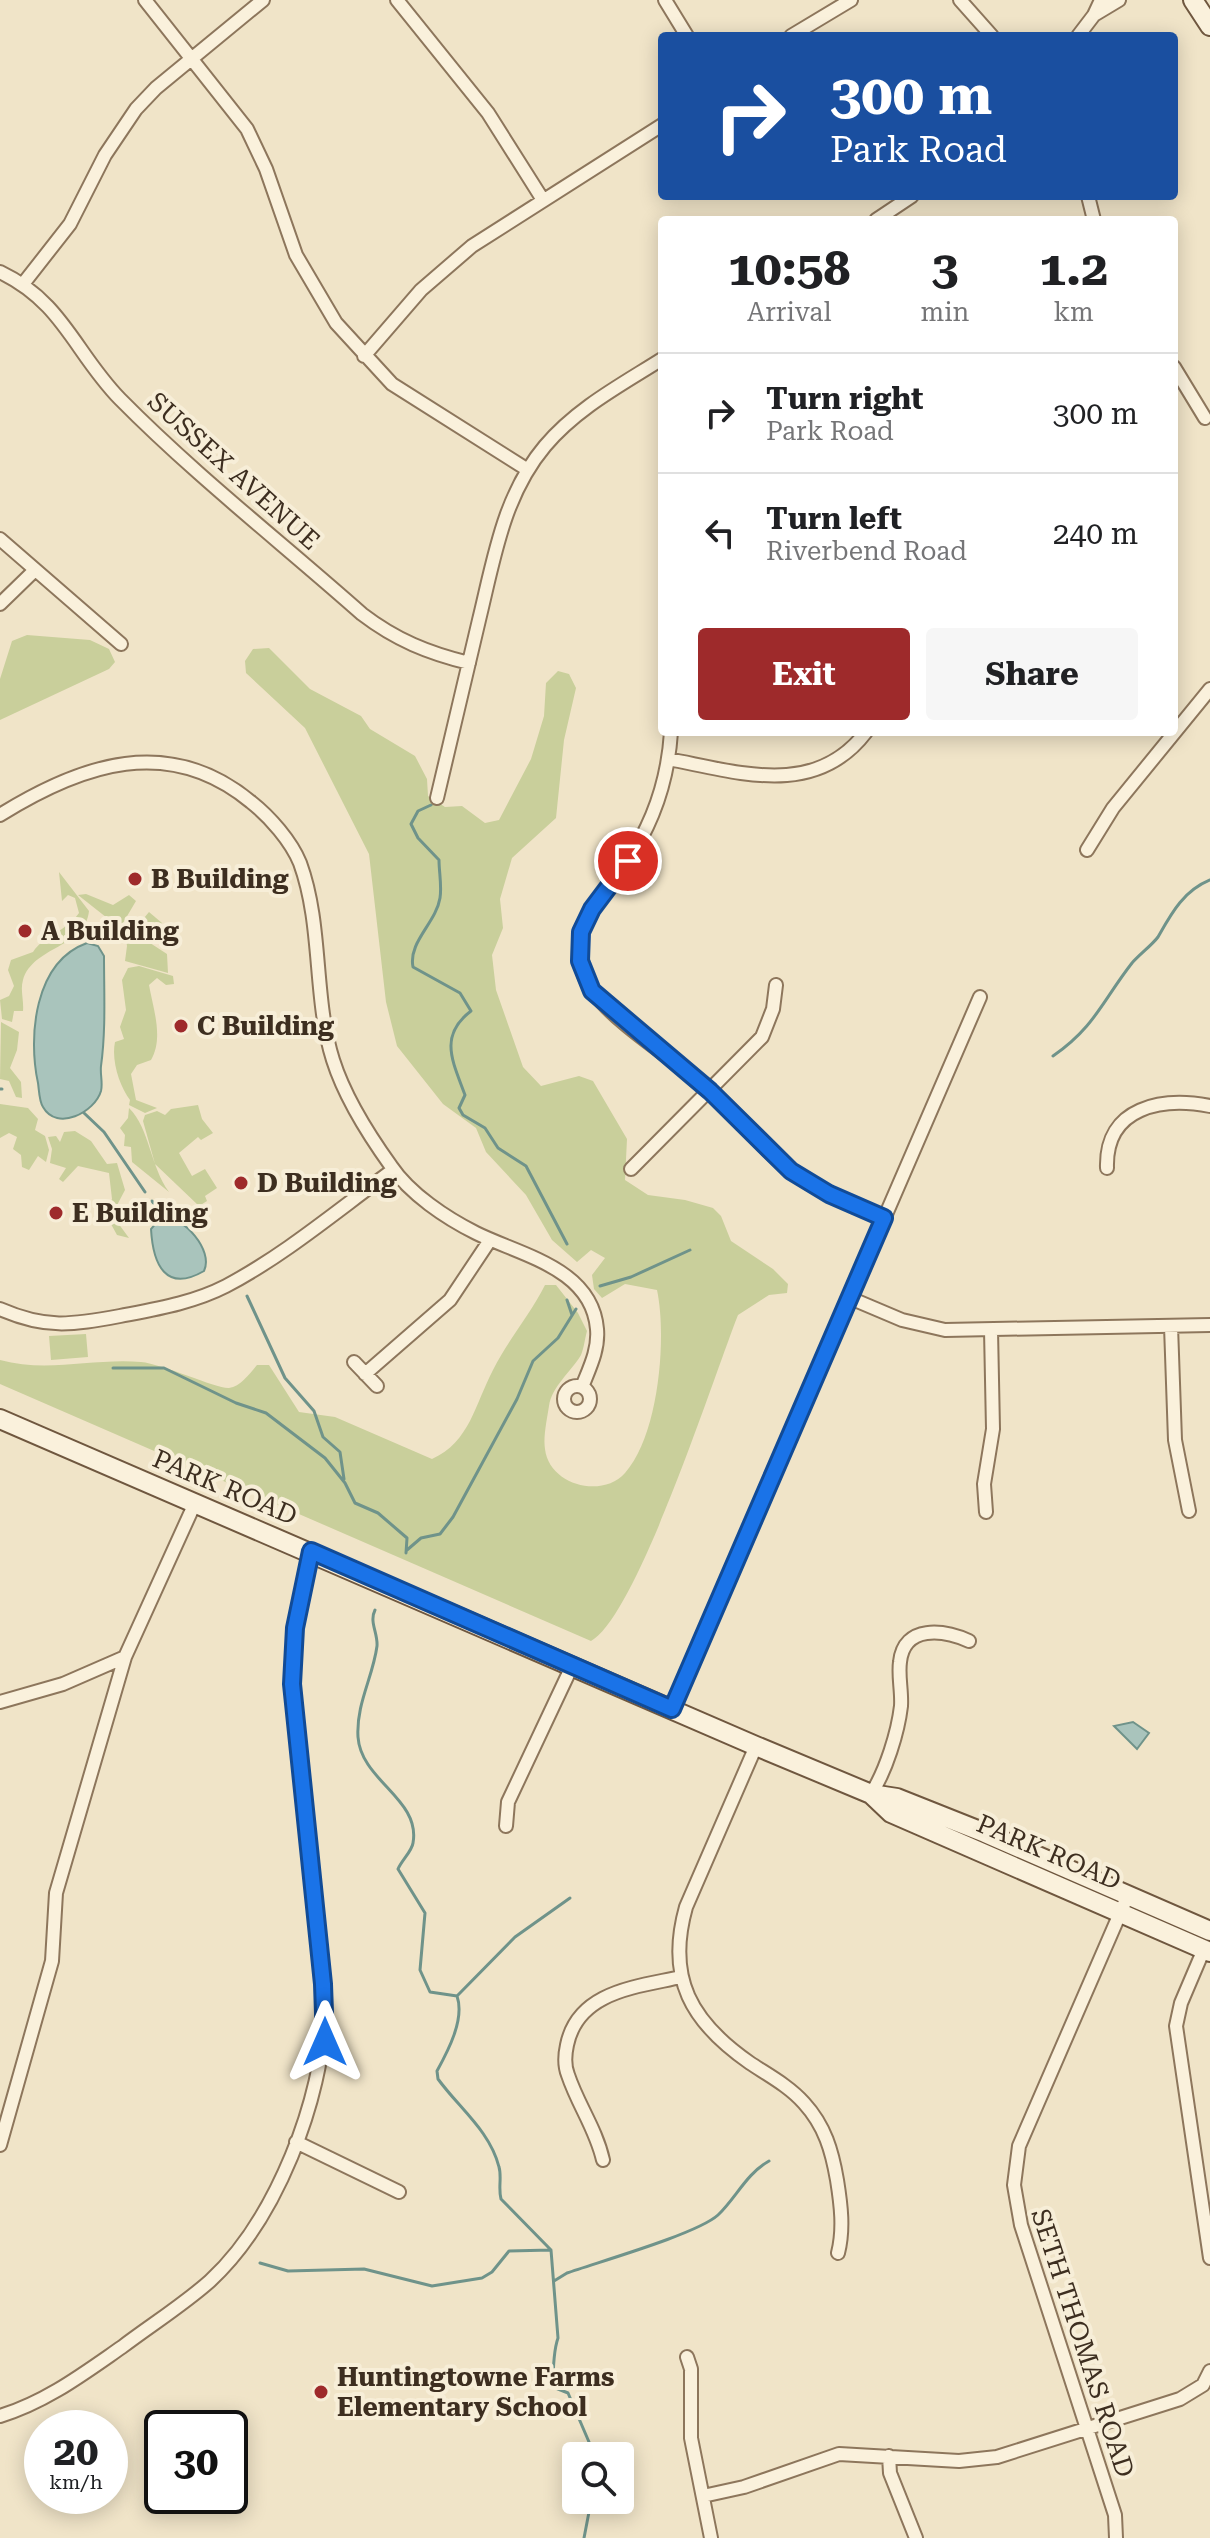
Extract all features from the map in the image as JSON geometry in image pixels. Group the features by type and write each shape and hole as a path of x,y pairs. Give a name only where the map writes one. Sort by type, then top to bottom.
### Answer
{"main road":[{"path":"1193,0 1210,26"},
{"name":"PARK ROAD","path":"1,1423 311,1551 573,1664 871,1794 891,1813 1124,1903 1208,1944"}],"street":[{"path":"145,0 247,129 266,169 293,248 336,323 392,384 528,470"},
{"path":"23,284 70,224 119,132 156,88 263,0"},
{"path":"397,0 488,113 543,200"},
{"path":"665,0 685,32"},
{"path":"798,32 851,0"},
{"path":"960,0 988,32"},
{"path":"1081,32 1101,0"},
{"path":"1094,15 1119,0"},
{"path":"364,356 393,319 440,272 472,246 658,128"},
{"path":"882,216 906,200"},
{"name":"SUSSEX AVENUE","path":"0,272 23,284 57,314 100,375 136,414 362,614 410,645 469,663"},
{"path":"437,798 502,527 528,470 546,445 578,414 658,362"},
{"path":"1178,374 1205,418"},
{"path":"0,539 121,644"},
{"path":"0,604 35,570"},
{"path":"1178,728 1210,689"},
{"path":"671,736 656,807 638,845 587,917 581,932 580,961 587,983 602,1002 710,1091 791,1171 829,1194 884,1218"},
{"path":"668,759 764,777 790,777 815,771 837,760 862,736"},
{"path":"1087,850 1113,808 1172,736"},
{"path":"0,815 93,770 143,762 171,763 201,771 238,791 260,809 298,860 308,891 333,1060 350,1101 393,1170 453,1220 490,1240 553,1266 588,1302 595,1316 597,1342 582,1387"},
{"path":"631,1169 762,1037 773,1009 776,985"},
{"path":"672,1709 980,997"},
{"path":"1107,1168 1112,1138 1143,1108 1176,1101 1210,1106"},
{"path":"0,1309 32,1322 70,1325 189,1301 226,1285 263,1262 393,1170"},
{"path":"365,1374 450,1300 490,1240"},
{"path":"850,1298 924,1327 991,1330 1210,1325"},
{"path":"1171,1326 1175,1440 1189,1511"},
{"path":"986,1512 984,1484 993,1429 991,1330"},
{"path":"354,1362 377,1386"},
{"path":"0,2145 52,1961 56,1893 125,1657 195,1503"},
{"path":"0,2416 61,2389 210,2281 256,2225 296,2142 317,2086 325,2042 323,1984 292,1684 295,1628 311,1551"},
{"path":"871,1794 899,1714 900,1664 907,1645 924,1633 935,1631 969,1641"},
{"path":"0,1702 63,1684 125,1657"},
{"path":"506,1826 508,1802 573,1664"},
{"path":"756,1746 686,1907 678,1947 681,1977 690,2004 706,2026 747,2061 800,2098 818,2121 831,2147 839,2190 842,2228 838,2253"},
{"name":"SETH THOMAS ROAD","path":"1116,2538 1115,2515 1021,2225 1014,2185 1015,2165 1023,2137 1124,1903"},
{"path":"1208,1944 1181,2003 1176,2026 1210,2258"},
{"path":"603,2160 597,2134 566,2069 570,2034 585,2010 602,1998 681,1977"},
{"path":"296,2142 399,2192"},
{"path":"687,2357 691,2369 691,2438 711,2538"},
{"path":"703,2496 744,2487 827,2456 851,2453 971,2461 1015,2452 1188,2395 1203,2385 1210,2371"},
{"path":"889,2456 890,2473 916,2538"}],"green space":[{"path":"27,635 90,640 109,649 115,662 109,669 0,720 0,679 12,641"},
{"path":"269,648 310,689 361,716 370,729 415,756 427,779 428,796 445,807 462,806 485,823 499,820 531,759 544,716 546,683 558,671 569,674 576,688 564,740 556,818 512,858 500,899 503,928 492,955 496,990 523,1067 541,1086 579,1076 593,1081 627,1139 625,1180 648,1195 713,1208 721,1216 731,1241 773,1269 788,1284 787,1293 769,1295 738,1315 651,1543 610,1622 591,1641 0,1384 0,1360 35,1365 141,1362 229,1388 241,1382 257,1365 269,1365 299,1412 335,1417 432,1459 445,1452 463,1432 499,1359 545,1285 556,1285 578,1313 587,1331 581,1355 551,1399 544,1439 549,1461 556,1472 566,1479 578,1484 603,1485 625,1473 646,1435 658,1385 660,1359 657,1290 625,1284 602,1298 594,1289 592,1275 605,1258 591,1250 577,1262 552,1240 526,1195 486,1152 476,1128 443,1104 397,1046 386,1002 369,854 305,728 246,673 245,661 253,649"},
{"path":"59,872 89,911 85,923 78,933 37,960 29,969 22,984 23,1011 14,1011 12,1022 2,1019 0,1000 9,996 14,986 8,970 11,960 33,952 79,913 75,898 68,895 62,901"},
{"path":"86,894 113,905 129,895 136,901 123,923 116,925 78,895"},
{"path":"149,912 162,923 147,941 167,954 168,973 125,961 127,946 124,926 130,918 139,924"},
{"path":"139,966 173,976 174,984 166,985 157,978 149,985 157,1042 151,1060 137,1065 131,1074 136,1100 157,1108 145,1113 129,1105 130,1100 120,1081 114,1057 115,1042 124,1039 120,1027 126,1010 122,980 128,968"},
{"path":"1,1022 19,1032 17,1050 10,1068 21,1082 22,1098 16,1097 9,1081 0,1079"},
{"path":"0,1104 28,1108 38,1119 35,1130 45,1136 49,1150 46,1162 38,1156 29,1170 22,1167 21,1155 13,1149 17,1137 9,1133 0,1138"},
{"path":"198,1105 202,1119 213,1133 201,1140 198,1137 179,1153 192,1176 205,1169 217,1188 205,1196 207,1201 199,1206 155,1164 143,1121 145,1115 157,1111 165,1115 171,1109"},
{"path":"129,1108 141,1126 169,1192 132,1162 131,1147 124,1146 125,1135 120,1128 128,1118"},
{"path":"75,1131 91,1141 107,1164 117,1163 125,1190 115,1209 118,1223 129,1238 117,1235 105,1213 112,1199 109,1173 78,1166 63,1182 59,1179 66,1168 50,1163 52,1149 48,1137 56,1136 60,1142 64,1132"},
{"path":"86,1334 88,1357 51,1360 49,1336"}],"water":[{"path":"87,943 98,946 104,956 102,1088 97,1099 84,1112 57,1118 43,1107 40,1098 35,1065 35,1023 46,984 56,966 69,953"},
{"path":"162,1216 179,1222 195,1236 205,1254 204,1271 180,1279 164,1272 155,1254 151,1229"},
{"path":"1133,1722 1149,1733 1137,1749 1114,1726"}],"waterway":[{"path":"431,805 418,811 411,824 418,838 439,860 441,893 433,916 418,941 413,967 460,993 471,1011 454,1030 451,1040 453,1061 465,1095 459,1108 463,1115 485,1128 498,1148 526,1166 567,1244"},
{"path":"1053,1056 1089,1024 1132,963 1158,937 1185,897 1210,880"},
{"path":"84,1113 104,1132 145,1192"},
{"path":"152,1201 164,1217"},
{"path":"600,1286 631,1277 690,1250"},
{"path":"247,1296 285,1378 314,1411 323,1437 340,1452 344,1479"},
{"path":"567,1300 572,1315"},
{"path":"407,1550 421,1538 440,1534 453,1517 517,1399 533,1361 558,1338 576,1309"},
{"path":"113,1368 164,1368 236,1403 266,1413 325,1458 345,1483 355,1503 378,1513 407,1538 406,1553"},
{"path":"375,1610 373,1619 377,1646 362,1702 358,1737 369,1766 400,1802 413,1828 412,1846 398,1869 425,1913 420,1970 430,1992 457,1996"},
{"path":"457,1996 515,1937 570,1898"},
{"path":"457,1996 457,2025 437,2071 438,2079 489,2142 499,2167 501,2199 551,2250 558,2338 553,2387 568,2393 589,2442"},
{"path":"554,2281 567,2273 669,2239 707,2222 718,2215 748,2179 769,2161"},
{"path":"260,2263 288,2271 364,2269 432,2286 482,2278 492,2272 509,2251 551,2250"},
{"path":"584,2538 589,2514"}],"place":[{"name":"B Building","path":"135,879"},
{"name":"A Building","path":"25,931"},
{"name":"C Building","path":"181,1026"},
{"name":"D Building","path":"241,1183"},
{"name":"E Building","path":"56,1213"},
{"name":"Huntingtowne Farms Elementary School","path":"321,2392"}],"route":[{"path":"325,2042 323,1984 292,1684 295,1628 311,1551 672,1709 884,1218 829,1194 791,1171 710,1091 592,991 580,961 581,932 592,909 628,861"}]}
